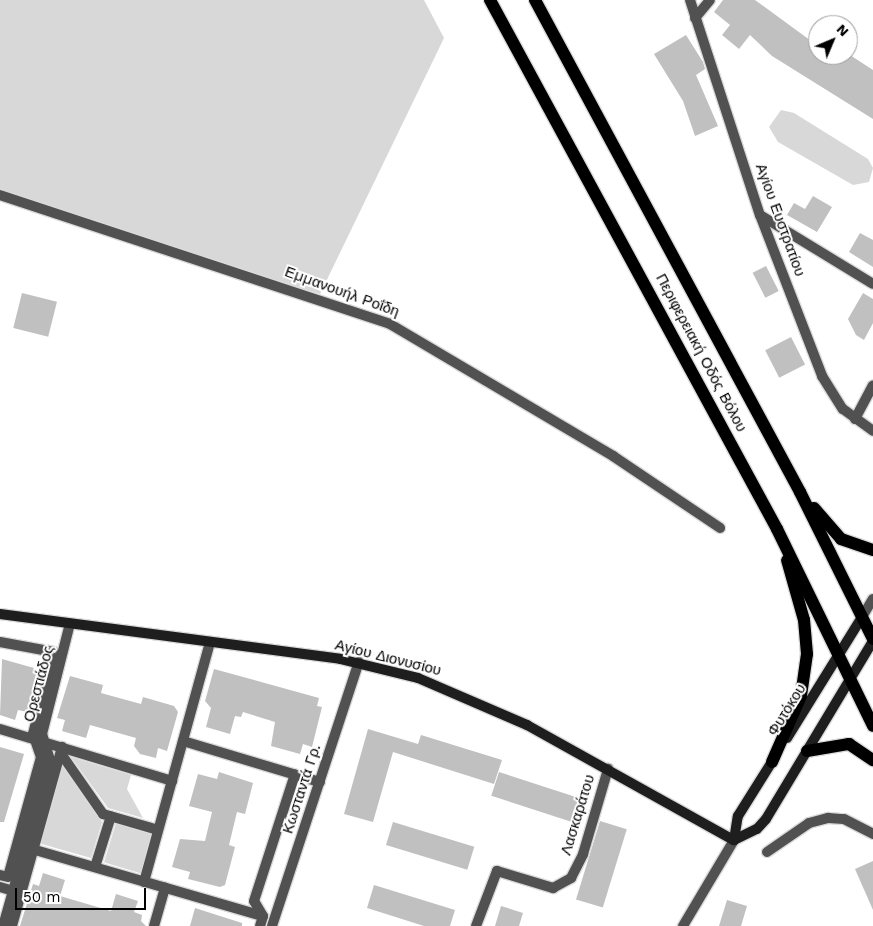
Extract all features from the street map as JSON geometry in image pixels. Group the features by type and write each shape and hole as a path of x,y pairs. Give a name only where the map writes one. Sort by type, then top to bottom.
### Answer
{"main road":[{"name":"Περιφερειακή Οδός Βόλου","path":"490,0 777,528 840,652 873,726"},
{"name":"Περιφερειακή Οδός Βόλου","path":"536,0 800,492 873,640"},
{"path":"800,492 841,539 873,550"},
{"path":"772,762 801,696 806,654 804,620 777,528"},
{"name":"Αγίου Διονυσίου","path":"0,614 359,662 478,700 608,769 734,840"},
{"name":"Φυτόκου","path":"734,840 738,816 862,617"},
{"path":"734,840 757,829 766,819 873,640"},
{"path":"808,751 849,744 873,760"}],"street":[{"name":"Αγίου Ευστρατίου","path":"690,0 760,216 822,376 835,399 854,419 873,431"},
{"path":"695,18 710,0"},
{"name":"Εμμανουήλ Ροΐδη","path":"0,195 390,324 614,456 720,528"},
{"path":"760,216 873,284"},
{"path":"854,419 873,385"},
{"name":"Φυτόκου","path":"862,617 873,598"},
{"name":"Ορεστιάδος","path":"3,926 50,760 39,740 70,623"},
{"path":"0,642 54,652 39,740"},
{"path":"144,882 210,642"},
{"name":"Κωσταντά Γρ.","path":"272,926 359,662"},
{"path":"0,729 172,781"},
{"path":"183,741 320,782"},
{"path":"63,747 62,755 103,814 158,830"},
{"path":"0,875 8,877 25,847 63,747"},
{"name":"Λασκαράτου","path":"476,926 497,871 554,888 571,878 583,854 608,769"},
{"path":"261,921 254,901 295,774"},
{"path":"95,867 111,816"},
{"path":"768,852 809,823 828,818 844,819 873,834"},
{"name":"Φυτόκου","path":"683,926 734,840"},
{"path":"25,847 165,888 261,921"},
{"path":"12,926 25,847"},
{"path":"0,887 13,891"},
{"path":"154,926 165,888"}],"shaded area":[{"path":"0,0 424,0 444,38 320,294 62,216 0,191"},
{"path":"781,110 794,113 868,159 873,168 869,182 853,185 778,142 769,127"},
{"path":"71,757 131,775 127,789 143,818 108,808"},
{"path":"61,763 102,822 91,858 38,843"},
{"path":"116,823 152,834 140,873 104,862"}],"building":[{"path":"723,0 755,0 808,39 808,65 858,65 858,60 873,70 873,119 772,56 750,35 739,49 722,35 730,25 714,12"},
{"path":"686,35 703,62 705,69 696,75 718,126 695,136 683,101 654,54"},
{"path":"813,196 832,207 817,232 787,215 794,203 805,209"},
{"path":"860,233 873,240 873,267 849,252"},
{"path":"766,266 779,291 765,298 753,273"},
{"path":"22,293 57,302 48,337 13,328"},
{"path":"863,293 873,299 873,323 864,340 856,335 848,319"},
{"path":"791,337 805,365 779,378 765,350"},
{"path":"2,659 34,668 37,673 27,712 18,710 15,720 0,715"},
{"path":"214,669 319,698 317,706 322,707 312,747 303,744 300,754 271,746 275,722 243,712 241,717 235,716 230,734 206,727 211,708 205,701"},
{"path":"70,676 103,685 101,693 141,704 143,697 174,706 178,712 167,751 158,748 156,758 140,754 134,746 136,738 90,725 86,738 62,731 65,720 57,718"},
{"path":"368,729 418,744 421,735 502,760 494,784 393,752 373,822 344,814"},
{"path":"0,747 24,754 4,822 0,822"},
{"path":"219,772 253,783 245,814 237,812 229,845 235,847 225,885 220,887 188,879 190,872 172,867 180,839 205,841 212,812 189,806 198,774 217,779"},
{"path":"499,772 579,798 571,822 491,796"},
{"path":"600,821 627,829 603,908 576,899"},
{"path":"393,822 474,847 467,870 386,845"},
{"path":"873,861 873,910 855,869"},
{"path":"43,873 65,880 60,896 111,911 116,894 138,901 134,912 142,915 141,921 146,926 20,926 33,884 39,886"},
{"path":"374,885 455,910 450,926 424,926 367,908"},
{"path":"727,900 747,906 741,926 719,926"},
{"path":"501,906 523,913 519,926 495,926"},
{"path":"195,908 242,923 242,926 190,926"}]}
